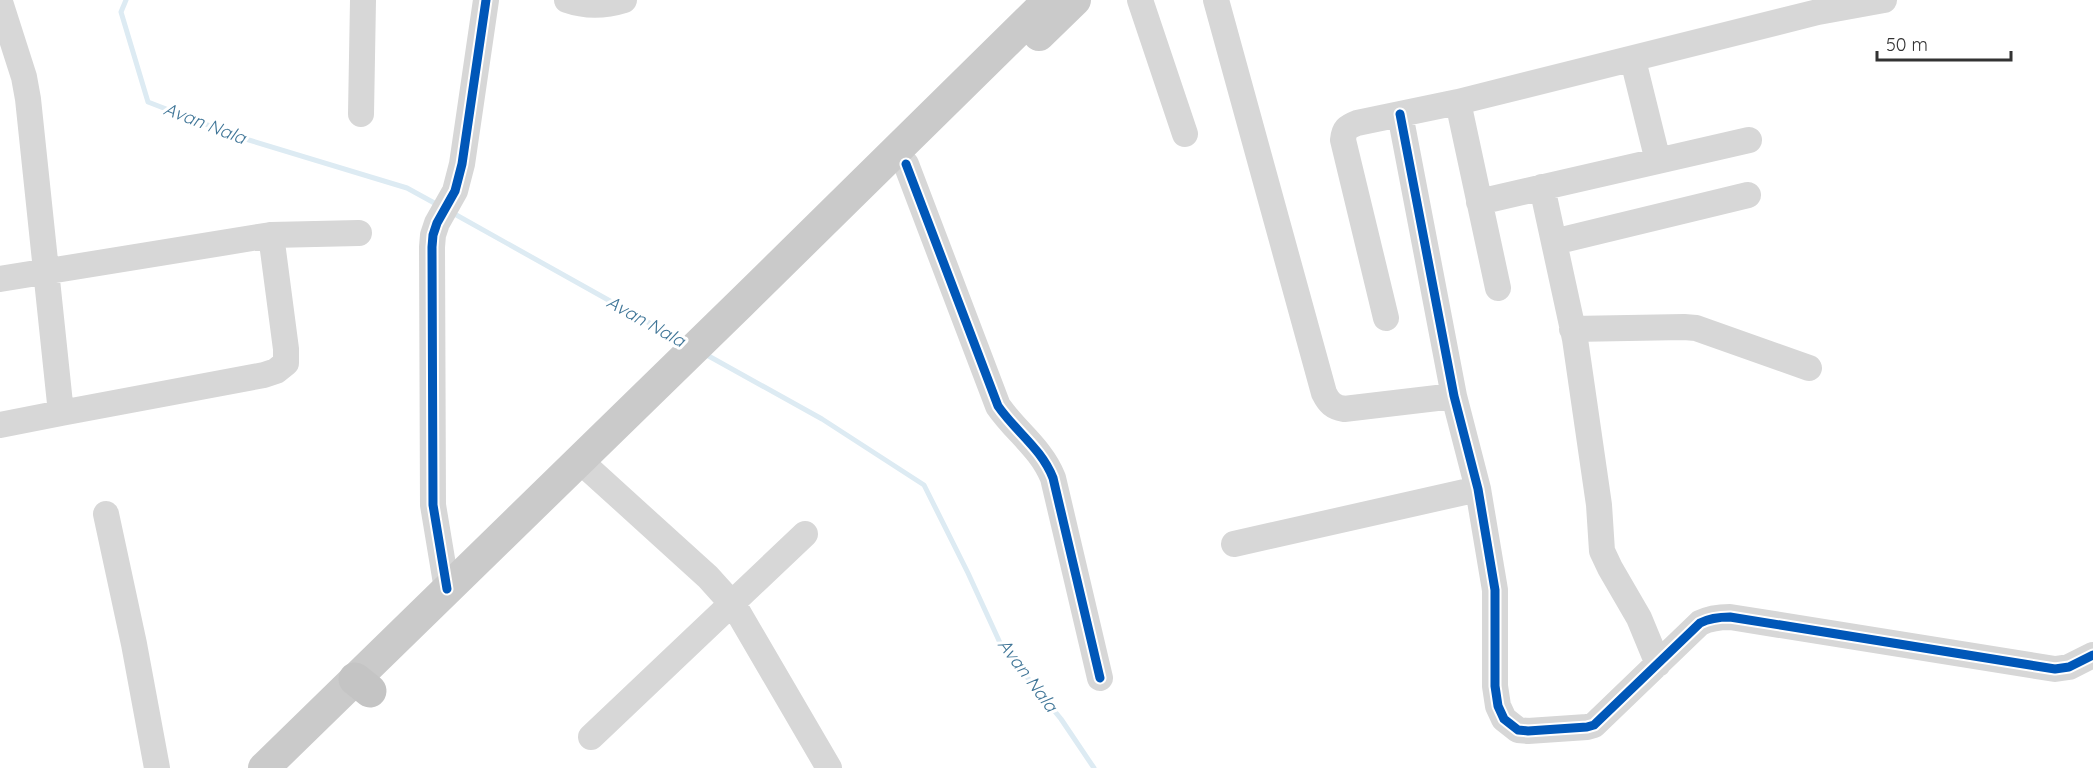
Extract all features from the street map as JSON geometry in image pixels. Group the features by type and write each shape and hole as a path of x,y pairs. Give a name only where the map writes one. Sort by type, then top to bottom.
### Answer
{"main road":[{"path":"747,308 1048,0"},
{"path":"277,766 363,685 683,369 906,164 1075,0"},
{"path":"363,685 447,589 585,466"}],"street":[{"path":"361,114 363,0"},
{"path":"447,589 433,506 432,247 437,222 455,191 462,164 486,0"},
{"path":"567,0 588,5 605,5 624,0"},
{"path":"1140,0 1185,134"},
{"path":"1216,0 1328,402 1336,408 1344,409 1454,396"},
{"path":"1386,318 1343,140 1347,127 1633,60 1818,12 1884,0"},
{"path":"1,8 24,77 28,99 61,413"},
{"path":"1633,60 1658,161"},
{"path":"1458,102 1498,288"},
{"path":"1400,114 1454,396 1478,489 1495,590 1494,686 1498,706 1504,719 1518,730 1594,725 1700,623 1718,617 1730,617 2055,669 2069,667 2093,655"},
{"path":"1479,202 1749,140"},
{"path":"906,164 998,406 1007,420 1041,454 1053,478 1100,678"},
{"path":"1542,187 1572,329 1599,506 1602,551 1639,618 1658,663"},
{"path":"1554,242 1748,195"},
{"path":"0,279 271,235 359,233"},
{"path":"0,425 276,371 286,363 286,349 271,235"},
{"path":"1572,329 1696,328 1809,368"},
{"path":"585,466 708,577 731,602 748,627 829,768"},
{"path":"1234,544 1478,489"},
{"path":"106,514 134,644 157,768"},
{"path":"591,737 805,534"}],"waterway":[{"name":"Avan Nala","path":"126,0 121,12 148,102 239,137 407,188 438,205"},
{"name":"Avan Nala","path":"451,212 687,344"},
{"name":"Avan Nala","path":"705,354 822,419 924,485 1001,645 1061,719 1094,768"}],"cycle path":[{"path":"447,589 433,505 432,247 437,223 455,191 462,164 486,0"},
{"path":"1400,114 1454,396 1478,489 1495,590 1495,686 1498,706 1504,719 1518,730 1594,725 1700,623 1718,618 1730,617 2055,669 2069,667 2093,655"},
{"path":"906,164 998,406 1042,458 1053,478 1100,678"}]}
